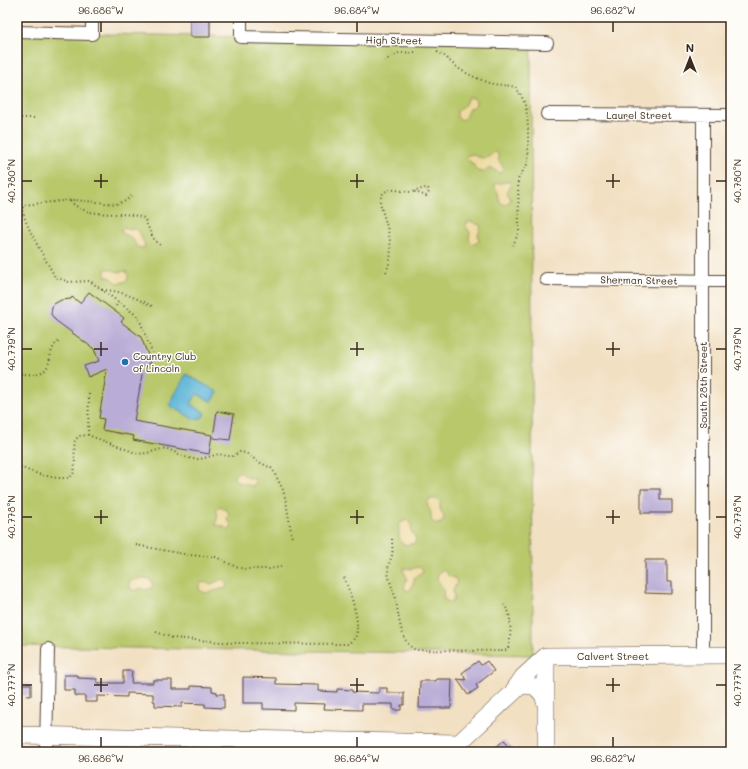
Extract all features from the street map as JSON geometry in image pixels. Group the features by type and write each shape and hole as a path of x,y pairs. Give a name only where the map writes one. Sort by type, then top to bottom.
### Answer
{"street":[{"path":"17,32 92,34 92,17"},
{"name":"High Street","path":"241,17 241,37 547,43"},
{"name":"Laurel Street","path":"547,114 731,115"},
{"name":"South 28th Street","path":"703,115 703,655"},
{"name":"Sherman Street","path":"546,279 731,281"},
{"path":"46,744 48,649"},
{"name":"Calvert Street","path":"546,656 731,655"},
{"path":"17,735 46,744 456,748 511,693 523,677 546,656"},
{"path":"546,656 546,752"},
{"path":"511,693 519,687 525,685 533,686 540,690 546,704"}],"path":[{"path":"384,61 399,53 421,52"},
{"path":"436,52 441,53 459,68 484,82 515,87 522,97 526,107 528,120 528,163 518,180 519,232 513,245"},
{"path":"17,118 36,118"},
{"path":"386,272 390,263 391,248 380,202 381,197 384,192 388,190 413,191 428,188 429,191 426,196 413,191"},
{"path":"131,196 126,201 116,204 70,200 24,205 22,209 23,214 55,277 69,282 90,281 100,290 136,315 140,321 155,360"},
{"path":"70,200 82,210 87,212 115,213 144,218 150,229 152,239 162,246"},
{"path":"100,290 111,290 130,295 152,306"},
{"path":"116,306 118,302"},
{"path":"17,374 34,374 44,371 48,367 51,350 54,345 60,341"},
{"path":"88,435 89,391"},
{"path":"17,465 34,473 68,478 74,473 73,451 75,440 79,436 88,435 143,454 149,454 166,448 185,457 200,459 219,454 233,456 240,452 246,453 257,461 271,468 274,472 286,501 292,538"},
{"path":"392,539 392,551 388,572 395,597 399,623 411,648 416,650 505,650 508,648 510,643 510,619 508,609 504,605"},
{"path":"136,545 189,555 216,557 236,567 245,569 269,569 281,567"},
{"path":"156,632 173,638 234,643 348,644 355,638 358,628 344,577"}],"green space":[{"name":"Country Club of Lincoln","path":"17,32 531,43 533,655 17,646"}],"sand":[{"path":"468,98 473,98 476,103 474,107 468,110 465,118 461,120 457,117 457,111 464,106"},
{"path":"496,152 498,154 499,162 504,170 499,173 491,168 483,172 477,171 473,164 466,158 471,154 486,158"},
{"path":"510,182 511,185 507,192 511,200 505,205 500,202 494,185"},
{"path":"470,221 481,226 478,235 479,241 475,244 469,240 470,233 466,226"},
{"path":"124,227 138,231 145,247 137,247 132,238 122,233 121,230"},
{"path":"105,269 118,272 126,271 128,279 124,282 117,283 112,278 105,276"},
{"path":"240,472 247,477 255,479 255,484 252,486 237,482 234,477"},
{"path":"430,499 437,499 440,502 440,509 444,517 442,523 436,524 431,520 431,514 427,505"},
{"path":"220,506 228,511 229,515 227,519 231,524 231,529 229,530 222,526 216,525 218,517 216,509"},
{"path":"406,520 411,523 411,531 416,539 415,543 406,545 401,542 399,536 399,524"},
{"path":"417,567 422,568 423,572 415,578 411,589 408,591 404,587 407,578 403,570 404,568 412,569"},
{"path":"443,569 449,576 455,578 457,582 453,591 454,600 450,603 444,599 443,588 437,580 438,573"},
{"path":"142,578 150,579 153,585 151,588 145,590 140,588 135,591 131,589 130,581"},
{"path":"222,579 228,584 226,588 206,593 199,590 202,582 211,584"}],"water":[{"path":"186,374 218,392 212,402 197,394 191,404 204,412 204,416 202,418 193,419 169,405"}],"building":[{"path":"190,17 210,17 210,37 190,37"},
{"name":"Country Club of Lincoln","path":"89,292 124,318 121,322 141,337 151,363 139,368 142,375 134,421 212,435 209,454 133,440 134,436 102,430 104,419 99,418 107,369 88,377 84,366 99,361 94,349 55,320 51,314 54,304 61,300 71,299 72,297 80,303"},
{"path":"217,411 234,414 230,440 213,438"},
{"path":"641,489 660,489 660,500 672,500 672,513 641,513"},
{"path":"645,560 667,560 667,582 672,582 672,594 645,593"},
{"path":"478,661 481,665 487,661 494,671 476,685 478,688 468,695 457,679 466,680 462,673"},
{"path":"123,671 132,671 131,683 153,683 153,680 172,680 172,689 191,689 191,686 212,687 212,691 217,692 217,694 224,694 224,708 205,707 205,704 182,703 182,707 155,706 153,694 127,693 127,697 97,696 97,702 85,702 85,696 75,696 75,690 64,690 64,675 78,675 78,678 97,679 97,683 123,683"},
{"path":"243,677 276,678 276,684 318,685 318,691 337,692 337,689 352,690 352,692 379,693 379,688 387,688 387,693 404,693 404,705 401,705 401,710 393,710 393,704 362,704 362,710 324,709 325,704 294,703 294,710 263,709 263,703 243,703"},
{"path":"437,679 452,679 451,708 419,708 420,681 436,681"},
{"path":"17,684 31,684 31,696 17,695"},
{"path":"504,740 516,752 491,752"}],"place":[{"name":"Country Club of Lincoln","path":"125,362"}]}
